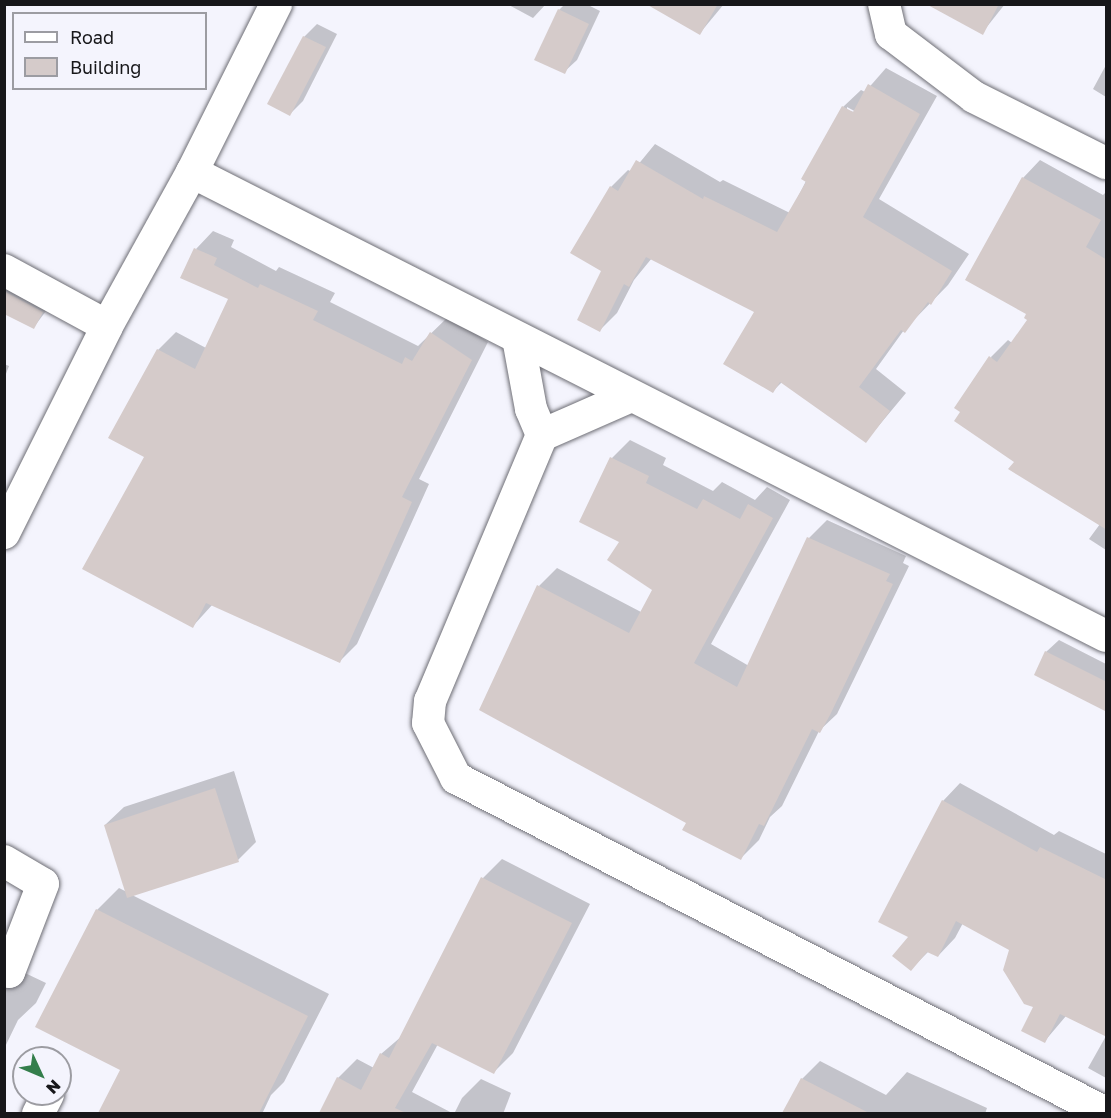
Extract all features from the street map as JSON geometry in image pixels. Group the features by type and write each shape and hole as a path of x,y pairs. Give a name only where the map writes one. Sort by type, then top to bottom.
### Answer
{"street":[{"path":"4,533 106,326 192,172 276,4"},
{"path":"884,4 891,34 974,97 1107,163"},
{"path":"192,172 1107,636"},
{"path":"4,270 106,326"},
{"path":"518,338 531,409 542,435"},
{"path":"631,396 542,435 430,701 428,723 456,778 1107,1113"},
{"path":"4,861 42,884 9,972 4,970"}],"building":[{"path":"646,4 718,4 700,35"},
{"path":"926,4 999,4 983,35"},
{"path":"558,9 589,24 565,74 534,60"},
{"path":"303,36 326,47 290,116 267,104"},
{"path":"868,84 920,114 863,217 952,271 931,305 928,302 905,333 901,330 859,387 890,411 866,443 780,382 773,393 723,364 754,312 646,257 629,287 624,284 600,332 577,320 601,271 570,253 610,186 618,191 636,160 703,199 704,196 777,232 806,182 801,179 842,106 853,112"},
{"path":"1022,177 1101,220 1086,247 1107,260 1107,530 1008,469 1014,462 954,421 960,412 954,408 989,356 997,362 1027,320 1024,318 1026,314 965,280"},
{"path":"194,248 217,258 214,265 258,288 260,284 318,311 313,320 402,364 405,357 412,361 430,332 472,360 402,497 412,502 340,663 206,603 193,628 82,569 144,457 108,438 157,349 195,369 228,299 180,278"},
{"path":"4,291 43,312 34,329 4,314"},
{"path":"610,457 649,476 646,483 697,509 703,499 740,519 748,504 773,518 694,663 737,687 807,537 890,574 886,581 893,584 830,715 820,733 812,729 764,826 759,824 741,860 682,830 686,823 479,710 537,585 629,633 652,590 607,560 619,542 579,522"},
{"path":"1045,651 1107,682 1107,712 1034,675"},
{"path":"215,788 239,862 127,898 104,825"},
{"path":"942,800 1037,852 1040,847 1107,880 1107,1037 1060,1014 1045,1043 1021,1031 1033,1007 1024,1004 1003,970 1009,950 956,921 938,957 927,952 911,971 892,956 908,937 878,922"},
{"path":"481,877 572,923 494,1074 432,1043 395,1108 406,1113 319,1113 337,1077 361,1090 380,1053 389,1058"},
{"path":"96,909 308,1016 259,1113 98,1113 120,1070 35,1027"},
{"path":"801,1078 869,1113 782,1113"}]}
